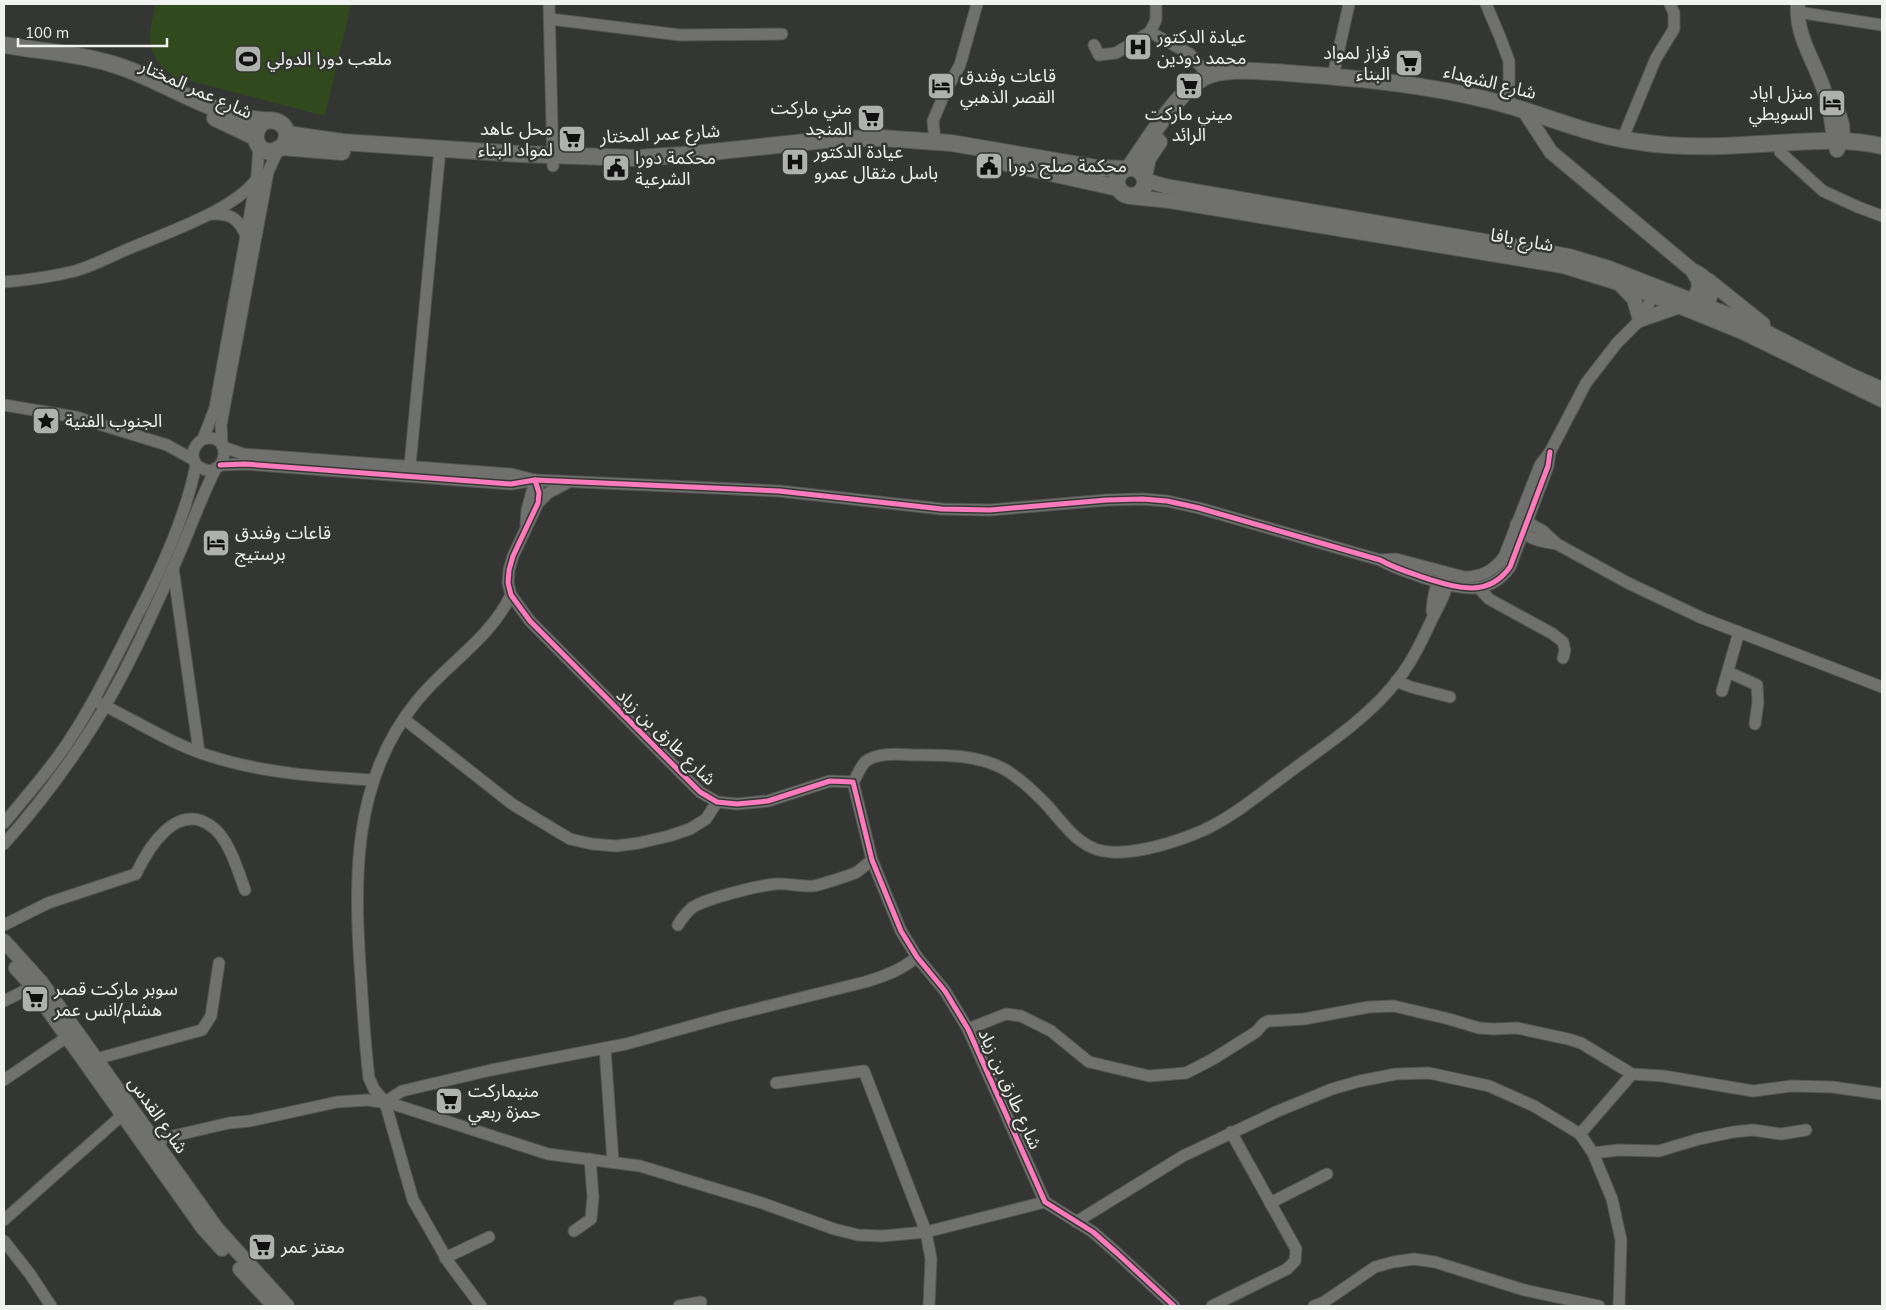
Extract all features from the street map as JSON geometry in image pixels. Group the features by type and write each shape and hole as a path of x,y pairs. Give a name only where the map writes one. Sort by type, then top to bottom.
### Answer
{"main road":[{"name":"شارع عمر المختار","path":"4,45 84,57 110,63 130,70 213,108 240,117 265,121"},
{"name":"شارع عمر المختار","path":"4,55 93,70 114,76 231,124 257,142"},
{"name":"شارع الشهداء","path":"1126,169 1192,86 1208,76 1233,71 1333,76 1414,85 1459,93 1622,140 1665,145 1838,144 1882,146"},
{"name":"شارع الشهداء","path":"1145,178 1148,158 1189,102 1208,88 1223,83 1273,82 1412,92 1520,112 1612,148 1637,152 1714,156 1780,152 1838,144 1856,151 1882,156"},
{"path":"275,120 283,125 282,144 268,151 257,142 257,128 265,121 275,120"},
{"name":"شارع عمر المختار","path":"554,161 682,155 835,139 882,138 935,142 1097,168 1126,169"},
{"name":"شارع عمر المختار","path":"282,144 636,168 727,161 828,148 893,148 938,151 1024,166 1125,192"},
{"path":"1126,169 1138,169 1145,178 1144,189 1141,193 1125,192 1117,180 1118,176 1126,169"}],"street":[{"path":"549,4 554,161"},
{"path":"935,142 933,121 945,92 960,65 977,4"},
{"path":"1094,45 1099,55 1116,53 1150,32 1156,20 1156,4"},
{"path":"1333,76 1349,4"},
{"path":"1486,4 1509,61 1520,112 1552,152 1692,270 1702,275 1783,340"},
{"path":"1622,140 1656,58 1674,29 1674,13 1670,4"},
{"path":"1838,144 1843,127 1840,116 1822,83 1804,42 1799,26 1798,8 1882,25"},
{"path":"550,19 680,35 782,34"},
{"path":"1150,32 1190,54 1208,76"},
{"path":"4,823 39,781 74,734 160,572 190,496 195,462 193,450 210,424 215,408 256,179 257,142"},
{"path":"4,844 64,772 122,676 224,455 221,425 268,172 282,144"},
{"path":"1780,152 1824,191 1882,216"},
{"path":"409,471 439,154"},
{"name":"شارع يافا","path":"1145,178 1165,186 1569,256 1610,268 1658,292 1693,306 1745,321 1848,374 1882,389"},
{"path":"4,282 38,280 77,270 208,214 239,197 248,190 256,179"},
{"name":"شارع يافا","path":"1125,192 1563,266 1619,283 1658,292"},
{"path":"208,214 222,213 229,215 241,225 246,235"},
{"path":"1692,270 1698,280 1699,288 1693,306"},
{"path":"1640,320 1693,306 1712,292 1708,280"},
{"path":"1619,283 1634,299 1640,320"},
{"path":"1444,580 1475,577 1487,573 1497,566 1504,557 1522,526 1548,466 1550,452 1586,383 1617,343 1640,320 1658,292"},
{"name":"شارع يافا","path":"1693,306 1882,400"},
{"path":"4,405 76,417 167,446 205,470 245,464 510,474 535,480 779,491 942,509 990,510 1107,500 1142,499 1167,501 1200,508 1380,560 1394,569 1444,580 1469,588 1478,588 1499,580 1505,574 1510,567 1522,526"},
{"path":"167,446 212,439 222,446 243,454 409,471 511,484 535,480"},
{"path":"481,1306 445,1258 413,1200 385,1102 374,1089 369,1078 356,920 362,824 373,780 387,744 416,702 495,623 511,595 508,583 509,570 526,526 534,514 533,503 538,493 535,480"},
{"path":"533,503 570,482"},
{"path":"511,484 519,488 533,503"},
{"path":"1522,526 1543,531 1557,544 1628,583 1702,618 1882,687"},
{"path":"173,568 199,752"},
{"path":"853,782 865,762 895,754 957,756 982,760 1003,769 1022,781 1070,832 1085,844 1099,850 1110,852 1136,851 1188,836 1228,816 1360,719 1392,688 1412,660 1432,620 1444,580"},
{"path":"1478,588 1489,599 1553,634 1563,642 1565,650 1563,658"},
{"name":"شارع طارق بن زياد","path":"511,595 530,621 686,778 700,792 717,802 737,804 768,801 830,781 853,782 872,860 901,931 917,957 946,991 968,1030 1044,1202"},
{"path":"1722,691 1739,632"},
{"path":"1728,672 1757,685 1758,702 1755,724"},
{"path":"1396,681 1450,698"},
{"path":"92,700 168,740 213,757 266,769 319,777 373,780"},
{"path":"404,719 512,804 570,839 592,844 616,846 662,838 690,829 706,819 717,802"},
{"path":"4,925 48,903 136,874 141,863 162,832 172,825 188,819 201,820 212,827 222,839 231,854 245,890"},
{"path":"678,924 684,915 693,908 728,895 774,884 820,885 856,873 872,860"},
{"name":"شارع القدس","path":"4,941 41,982 96,1059 126,1111 203,1228 274,1306"},
{"name":"شارع القدس","path":"4,955 32,987 67,1037 126,1111"},
{"path":"385,1102 402,1091 491,1070 626,1044 873,980 904,967 917,957"},
{"path":"96,1059 202,1030 211,1016 219,963"},
{"path":"4,1001 32,987"},
{"path":"968,1030 1006,1014 1021,1016 1051,1031 1089,1062 1149,1076 1186,1073 1199,1067 1256,1032 1268,1021 1304,1019 1389,1006 1438,1016 1479,1028 1516,1028 1568,1039 1581,1043 1632,1074 1663,1076 1754,1090 1791,1086 1832,1087 1882,1094"},
{"path":"4,1080 67,1037"},
{"path":"605,1048 613,1162"},
{"path":"776,1083 864,1071 926,1232 931,1260 928,1306"},
{"path":"1076,1222 1183,1156 1231,1132 1332,1089 1396,1074 1429,1073 1489,1086 1534,1106 1580,1134 1593,1153 1612,1199 1621,1240 1619,1306"},
{"path":"1580,1134 1632,1074"},
{"path":"147,1142 229,1123 250,1121 337,1102 363,1099 385,1102 548,1154 640,1166 689,1180 848,1233 882,1236 926,1232 1044,1202 1093,1232 1174,1306"},
{"path":"4,1220 126,1111"},
{"path":"1593,1153 1618,1150 1658,1151 1699,1139 1733,1132 1753,1130 1781,1134 1806,1130"},
{"path":"1212,1306 1287,1269 1296,1261 1296,1248 1231,1132"},
{"name":"شارع القدس","path":"147,1142 217,1229 287,1306"},
{"path":"574,1231 591,1219 593,1197 590,1159"},
{"path":"1270,1203 1327,1174"},
{"path":"445,1258 489,1237"},
{"path":"4,1242 30,1274 51,1306"},
{"path":"1314,1306 1324,1302 1375,1267 1414,1259 1435,1262 1524,1290 1599,1306"},
{"path":"679,1306 701,1302"}],"green space":[{"name":"ملعب دورا الدولي","path":"156,4 351,4 325,116 175,77 165,69 153,53 150,36"}],"cycle path":[{"path":"220,465 245,464 511,484 535,480 779,491 942,509 990,510 1107,500 1142,499 1167,501 1199,508 1380,560 1404,571 1439,582 1472,588 1492,583 1510,567 1548,466 1550,452"},
{"path":"535,480 539,493 538,503 513,556 508,583 511,595 530,621 700,792 717,802 737,804 768,801 830,781 853,782 872,860 901,931 917,957 945,991 968,1029 1045,1202 1093,1232 1174,1306"}],"place":[{"name":"عيادة الدكتور محمد دودين","path":"1138,47"},
{"name":"ملعب دورا الدولي","path":"248,59"},
{"name":"قزاز لمواد البناء","path":"1409,63"},
{"name":"قاعات وفندق القصر الذهبي","path":"941,86"},
{"name":"ميني ماركت الرائد","path":"1189,86"},
{"name":"منزل اياد السويطي","path":"1832,103"},
{"name":"مني ماركت المنجد","path":"871,118"},
{"name":"محل عاهد لمواد البناء","path":"572,139"},
{"name":"عيادة الدكتور باسل مثقال عمرو","path":"795,162"},
{"name":"محكمة صلح دورا","path":"989,166"},
{"name":"محكمة دورا الشرعية","path":"616,168"},
{"name":"الجنوب الفنية","path":"46,421"},
{"name":"قاعات وفندق برستيج","path":"216,543"},
{"name":"سوبر ماركت قصر هشام/انس عمر","path":"35,999"},
{"name":"منيماركت حمزة ربعي","path":"449,1101"},
{"name":"معتز عمر","path":"262,1247"}]}
